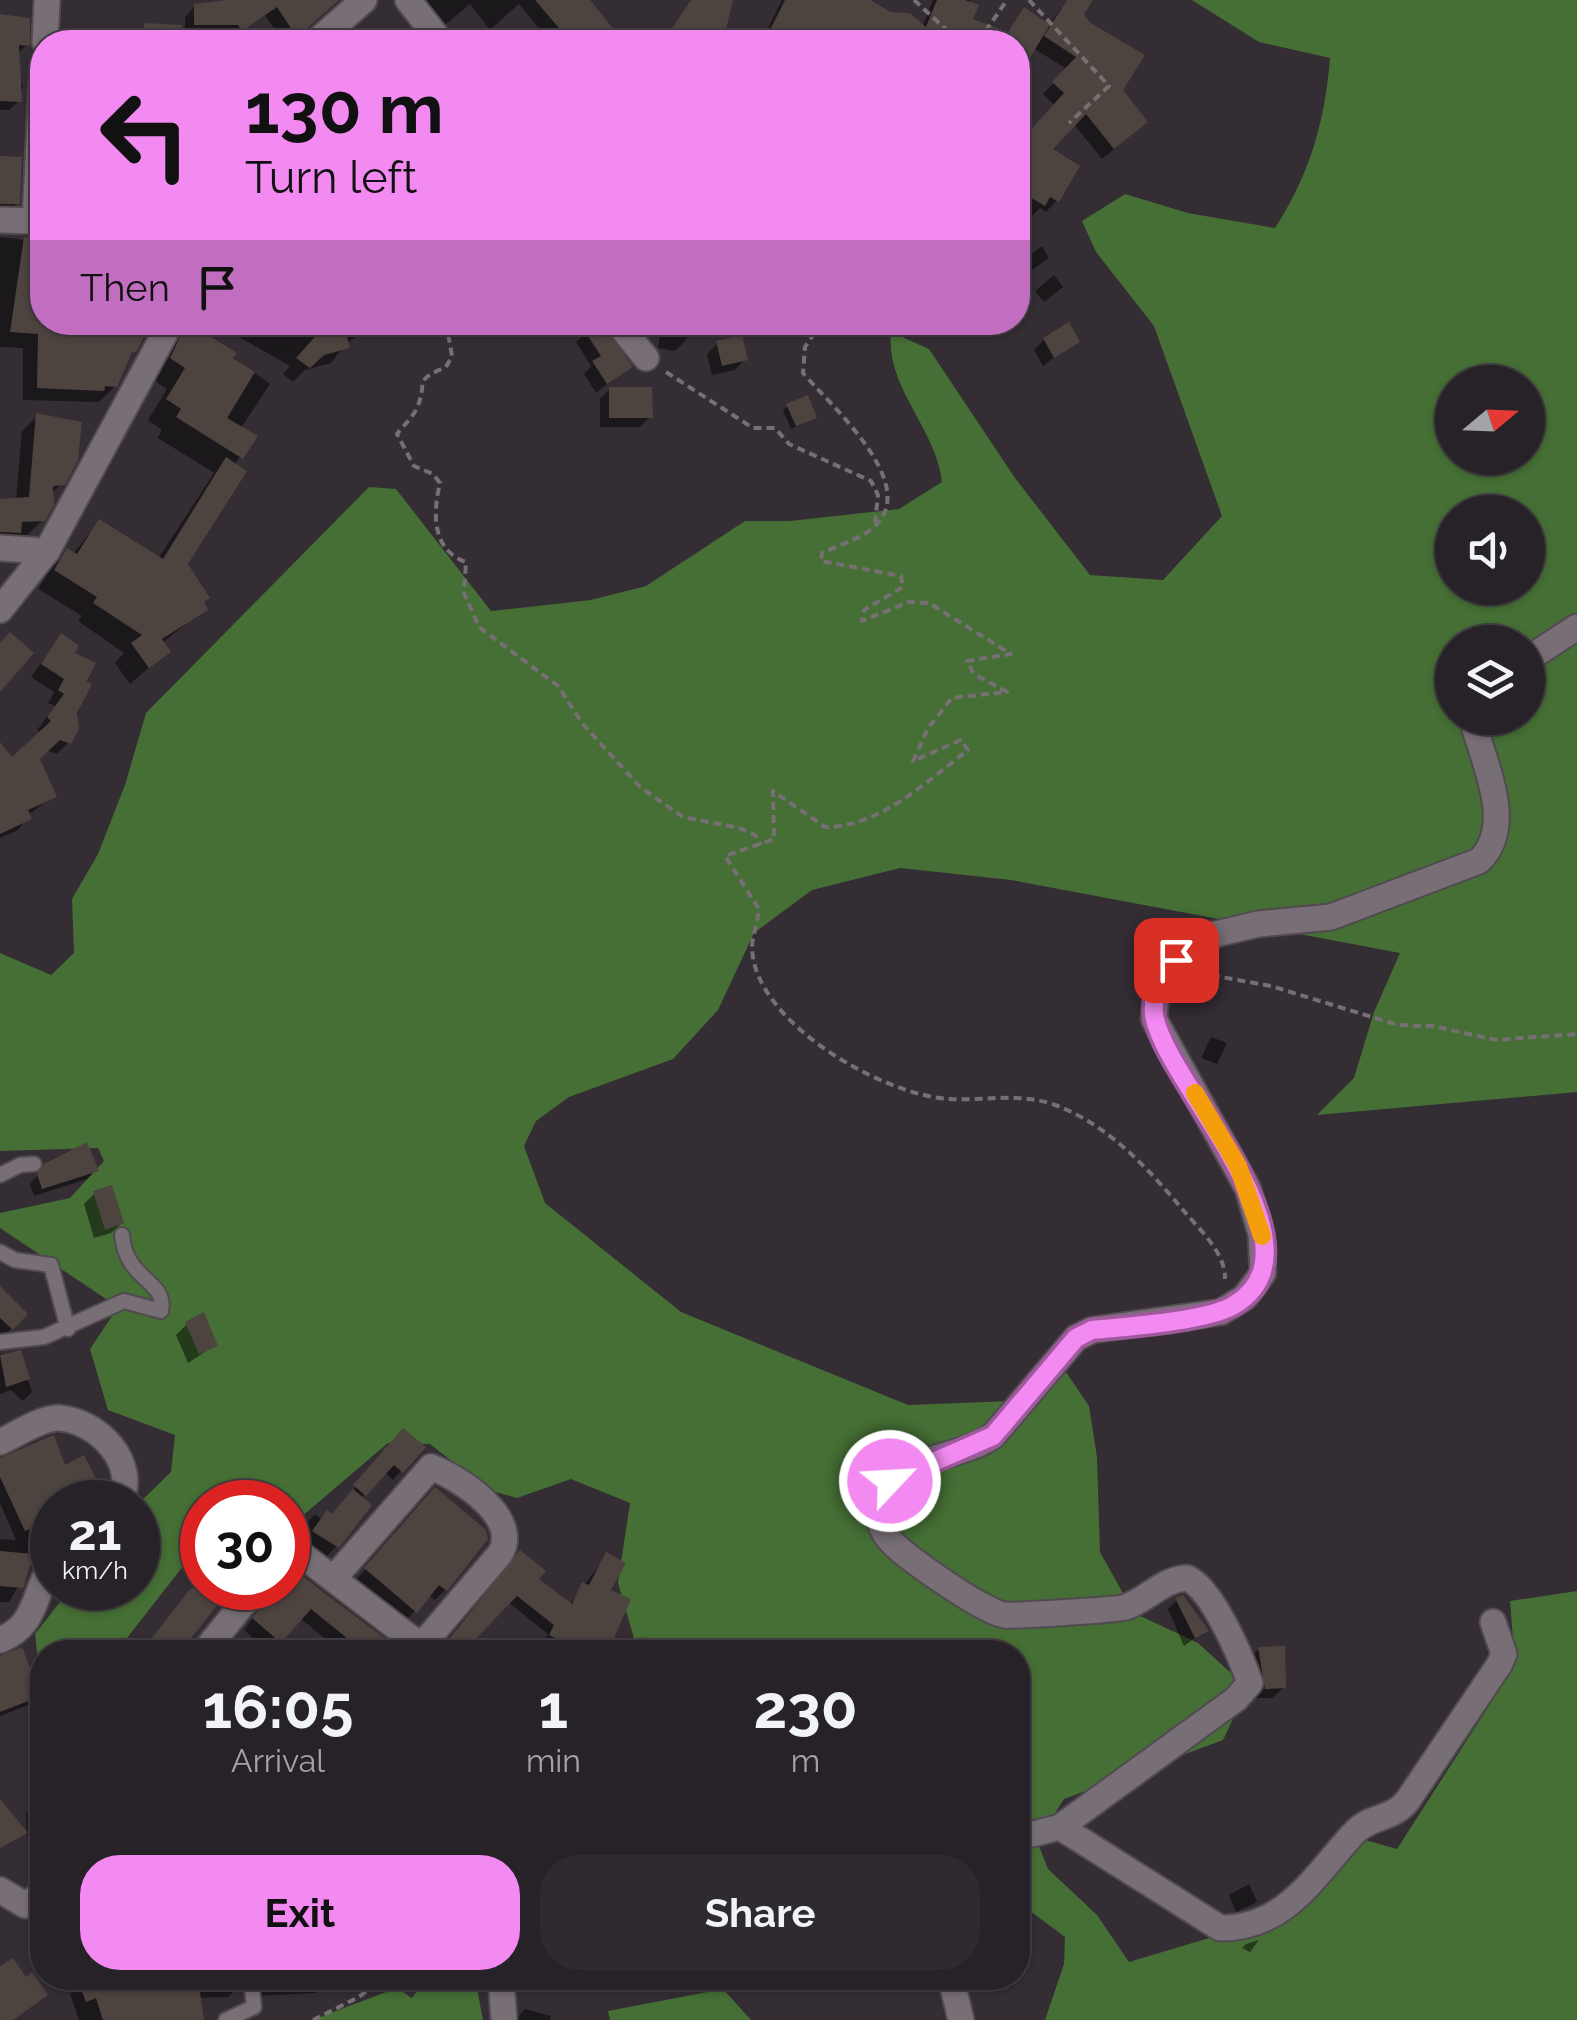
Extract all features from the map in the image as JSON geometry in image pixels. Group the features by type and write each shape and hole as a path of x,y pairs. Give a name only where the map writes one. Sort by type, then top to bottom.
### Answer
{"street":[{"path":"46,30 47,0"},
{"path":"408,0 431,30"},
{"path":"326,30 347,6"},
{"path":"0,220 30,221"},
{"path":"0,610 47,551 164,335"},
{"path":"627,335 646,358"},
{"path":"0,548 47,551"},
{"path":"1545,648 1577,627"},
{"path":"1030,1833 1060,1827 1236,1699 1250,1683 1243,1662 1204,1591 1187,1578 1169,1581 1124,1608 1001,1614 920,1565 890,1540 878,1509 881,1494 890,1481 907,1471 980,1445 993,1436 1076,1338 1092,1330 1221,1312 1245,1297 1263,1273 1262,1234 1238,1166 1154,1019 1157,986 1192,945 1216,934 1258,924 1331,917 1479,861 1494,840 1498,815 1477,735"},
{"path":"0,1442 56,1417 85,1425 116,1453 125,1480"},
{"path":"333,1579 430,1467 478,1498 505,1528 506,1544 425,1640"},
{"path":"310,1561 417,1640"},
{"path":"0,1640 16,1634 34,1610"},
{"path":"214,1640 238,1610"},
{"path":"1060,1827 1220,1928 1280,1910 1306,1892 1357,1830 1398,1814 1499,1665 1504,1654 1494,1622"},
{"path":"0,1890 25,1905 30,1902"},
{"path":"502,1990 504,2020"},
{"path":"954,1990 961,2020"}],"lane":[{"path":"0,1175 34,1164"},
{"path":"0,1342 44,1338 124,1301 161,1311 163,1300 157,1287 130,1267 122,1235"},
{"path":"0,1252 15,1260 51,1265 68,1328"},
{"path":"226,2020 254,2007 252,1990"}],"path":[{"path":"914,0 947,30"},
{"path":"986,30 1007,0"},
{"path":"1029,0 1109,86 1070,123"},
{"path":"448,335 452,356 446,367 427,373 419,384 416,410 397,434 414,466 433,474 440,483 432,514 445,546 454,558 466,562 464,593 479,627 558,686 613,759 664,806 698,822 739,828 755,835 761,845"},
{"path":"813,335 805,347 802,373 874,456 888,480 887,510 875,527 822,553 821,561 901,576 902,587 864,610 862,621 909,602 929,603 1011,652 967,661 970,671 1006,692 952,698 928,728 914,761 961,740 968,750 922,787 875,815 825,828 773,791 774,839 725,856 759,909 752,948 760,972 793,1023 853,1069 898,1090 948,1099 1027,1096 1095,1126 1164,1187 1221,1258 1225,1278 1221,1312"},
{"path":"646,358 753,428 775,428 788,444 871,480 878,495 875,527"},
{"path":"1170,968 1257,982 1398,1025 1433,1026 1496,1040 1577,1034"},
{"path":"313,2020 368,1990"}],"green space":[{"path":"1192,0 1577,0 1577,1092 1317,1115 1354,1078 1374,1012 1400,953 1011,880 900,868 812,890 754,933 718,1010 673,1059 569,1097 536,1121 524,1146 545,1203 681,1312 908,1405 1034,1400 1066,1372 1089,1406 1097,1457 1100,1552 1134,1613 1198,1643 1231,1673 1241,1702 1223,1740 1064,1799 1037,1841 1048,1869 1097,1915 1129,1962 1226,1933 1365,1840 1397,1849 1515,1665 1510,1601 1577,1591 1577,2020 1045,2020 1064,1964 1065,1937 1030,1911 1030,1640 635,1640 618,1583 630,1503 571,1479 517,1498 488,1490 430,1444 388,1443 310,1509 310,1480 180,1480 180,1570 160,1596 160,1483 171,1472 175,1435 108,1410 90,1349 118,1307 0,1228 0,1213 70,1198 104,1161 98,1148 0,1151 0,953 51,975 74,953 72,899 98,854 125,785 146,713 369,487 396,489 491,611 591,600 646,586 745,521 790,521 899,509 942,482 931,444 896,371 891,335 898,335 929,349 1015,478 1090,575 1163,580 1222,516 1154,326 1096,252 1082,221 1125,194 1188,213 1275,228 1298,188 1324,104 1330,58 1259,42"},
{"path":"54,1610 149,1610 125,1640 36,1640 35,1634"},
{"path":"392,1990 400,1990 412,1998 418,1990 477,1990 483,2020 312,2020"},
{"path":"724,1990 751,2020 610,2020 608,2011"}],"building":[{"path":"227,0 339,0 305,30 292,30 277,7 243,30 238,25 194,25 194,4"},
{"path":"535,0 590,0 614,30 561,30"},
{"path":"691,0 733,0 728,30 671,30"},
{"path":"785,0 870,0 891,12 910,13 926,27 937,0 965,0 979,5 973,19 1003,30 770,30"},
{"path":"1067,0 1093,0 1084,14 1089,22 1145,55 1123,90 1148,122 1114,149 1086,114 1053,149 1080,166 1059,202 1050,197 1045,206 1030,197 1030,131 1064,93 1052,82 1076,57 1044,36"},
{"path":"1024,7 1050,25 1030,58 1030,30 1009,30"},
{"path":"0,14 30,18 30,46 19,45 22,102 0,101"},
{"path":"144,23 182,25 182,30 144,30"},
{"path":"0,156 22,157 20,204 0,204"},
{"path":"24,237 30,237 30,333 10,332"},
{"path":"1069,322 1080,342 1054,358 1043,338"},
{"path":"38,335 145,335 136,352 132,352 117,387 105,386 104,391 37,388"},
{"path":"181,335 208,335 237,353 233,358 255,372 227,418 258,436 243,459 176,417 181,409 166,399 185,368 170,358"},
{"path":"316,335 346,335 350,348 324,355 310,368 296,358"},
{"path":"587,335 610,335 633,367 607,384 592,361 601,356"},
{"path":"742,335 748,360 722,366 716,341"},
{"path":"609,387 652,387 653,418 609,418"},
{"path":"808,395 817,418 796,426 786,404"},
{"path":"36,413 82,422 78,460 65,485 53,486 54,505 45,521 22,522 21,533 0,532 0,499 29,497"},
{"path":"226,457 247,471 188,564 210,598 204,602 208,610 162,639 171,652 149,668 131,643 142,635 93,603 97,597 54,570 67,548 77,554 99,519 163,559"},
{"path":"10,632 34,653 0,692 0,643"},
{"path":"61,633 79,646 75,653 96,663 87,681 92,684 77,713 79,729 71,744 60,740 40,759 57,797 28,810 32,819 0,834 0,742 12,757 51,721 47,717 64,694 58,690 64,679 41,664"},
{"path":"87,1142 99,1171 42,1189 37,1174 44,1164"},
{"path":"112,1185 124,1223 105,1230 93,1191"},
{"path":"0,1286 28,1314 13,1330 0,1318"},
{"path":"204,1312 218,1346 199,1354 185,1322"},
{"path":"21,1350 30,1379 6,1387 0,1355"},
{"path":"403,1428 426,1447 403,1473 394,1465 366,1496 353,1485"},
{"path":"54,1435 65,1465 84,1455 96,1480 30,1480 30,1529 25,1531 0,1477 0,1458"},
{"path":"435,1487 486,1530 488,1539 447,1591 439,1585 417,1613 364,1568"},
{"path":"353,1489 372,1505 339,1548 312,1531 327,1510 332,1514"},
{"path":"520,1550 546,1571 539,1579 572,1604 582,1582 589,1585 606,1552 626,1563 611,1590 631,1599 613,1640 559,1640 549,1635 554,1625 517,1596 475,1640 450,1638"},
{"path":"0,1551 30,1554 23,1588 0,1586"},
{"path":"310,1582 387,1640 349,1640 311,1609 284,1640 278,1640 252,1618 258,1610 310,1610"},
{"path":"1183,1595 1209,1631 1195,1638 1175,1598"},
{"path":"180,1602 180,1610 213,1610 190,1640 150,1640"},
{"path":"1285,1646 1286,1688 1265,1689 1258,1647"},
{"path":"22,1647 30,1668 30,1700 0,1712 0,1656"},
{"path":"0,1799 28,1833 0,1848"},
{"path":"13,1958 26,1977 30,1974 30,1990 45,1990 48,1995 13,2020 0,2020 0,1966"},
{"path":"81,1990 200,1990 204,2020 103,2020 96,1998 86,2002"}],"slow traffic":[{"path":"1195,1093 1238,1166 1262,1236"}],"route":[{"path":"890,1481 928,1462 980,1445 993,1436 1035,1392 1046,1372 1076,1338 1092,1330 1221,1312 1245,1297 1263,1273 1262,1234 1248,1189 1154,1019 1157,986 1176,960"}]}
